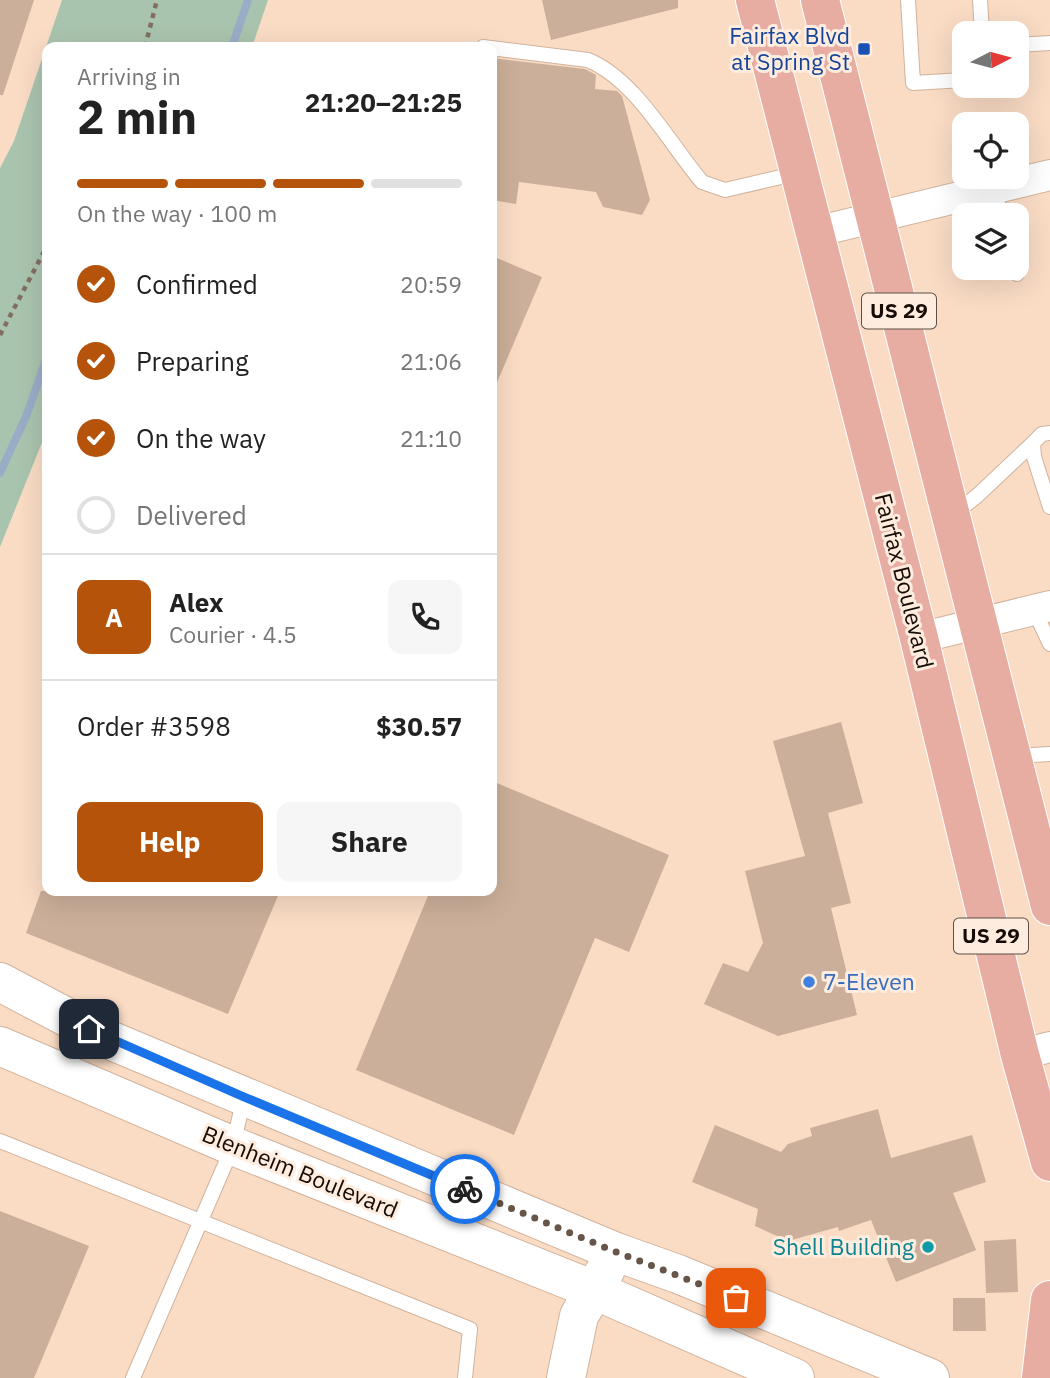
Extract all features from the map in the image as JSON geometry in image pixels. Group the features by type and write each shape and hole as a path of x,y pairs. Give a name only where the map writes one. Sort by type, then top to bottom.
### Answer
{"main road":[{"name":"Fairfax Boulevard","path":"755,0 919,638 1035,1051 1049,1168"},
{"name":"US 29","path":"820,0 1050,906"},
{"name":"Blenheim Boulevard","path":"0,982 112,1041 245,1092 616,1252 678,1274 930,1378"},
{"name":"Blenheim Boulevard","path":"0,1046 36,1064 233,1146 594,1290 794,1378"},
{"path":"566,1378 579,1316 616,1252"},
{"path":"1041,1378 1050,1300"}],"street":[{"path":"815,232 875,216 998,202 1050,175"},
{"path":"919,638 1042,608"}],"lane":[{"path":"908,0 913,83 952,81"},
{"path":"981,0 982,21"},
{"path":"910,37 926,36"},
{"path":"1029,44 1050,43"},
{"path":"497,49 588,60 603,66 656,121 702,181 711,186 725,190 799,173"},
{"path":"951,516 978,495 1042,434 1050,433"},
{"path":"1032,443 1050,508"},
{"path":"1042,608 1050,644"},
{"path":"1012,756 1050,754"},
{"path":"133,1378 233,1146 245,1092"},
{"path":"0,1141 470,1329 465,1378"}],"path":[{"path":"146,42 157,0"},
{"path":"0,335 42,255"}],"green space":[{"path":"62,0 268,0 254,42 48,42"},
{"path":"42,59 42,442 0,547 0,168 14,141"}],"building":[{"path":"0,0 34,0 3,95 0,95"},
{"path":"542,0 678,0 678,8 551,40"},
{"path":"497,59 585,69 596,75 595,89 617,91 622,96 650,200 642,215 603,207 596,192 519,182 516,204 497,201"},
{"path":"497,258 542,277 497,382"},
{"path":"841,722 863,803 828,813 851,903 831,908 857,1015 778,1036 704,1004 723,963 748,972 763,943 745,871 805,856 773,741"},
{"path":"497,783 669,855 629,952 595,938 514,1135 356,1070 428,896 497,896"},
{"path":"41,891 42,896 278,896 228,1014 26,933"},
{"path":"878,1109 891,1158 972,1135 986,1182 953,1193 976,1250 896,1282 871,1220 839,1231 838,1227 788,1241 755,1226 758,1209 692,1182 715,1125 781,1152 788,1144 812,1136 810,1128"},
{"path":"0,1211 89,1246 34,1378 0,1378"},
{"path":"1016,1239 1018,1292 986,1293 984,1241"},
{"path":"953,1298 985,1298 986,1331 953,1331"}],"waterway":[{"path":"234,42 248,0"},
{"path":"0,473 27,414 42,371"}],"way so far":[{"path":"465,1189 616,1252 736,1298"}],"place":[{"name":"Fairfax Blvd at Spring St","path":"864,49"},
{"name":"7-Eleven","path":"809,982"},
{"name":"Shell Building","path":"928,1247"}],"route":[{"path":"89,1029 465,1189"}]}
